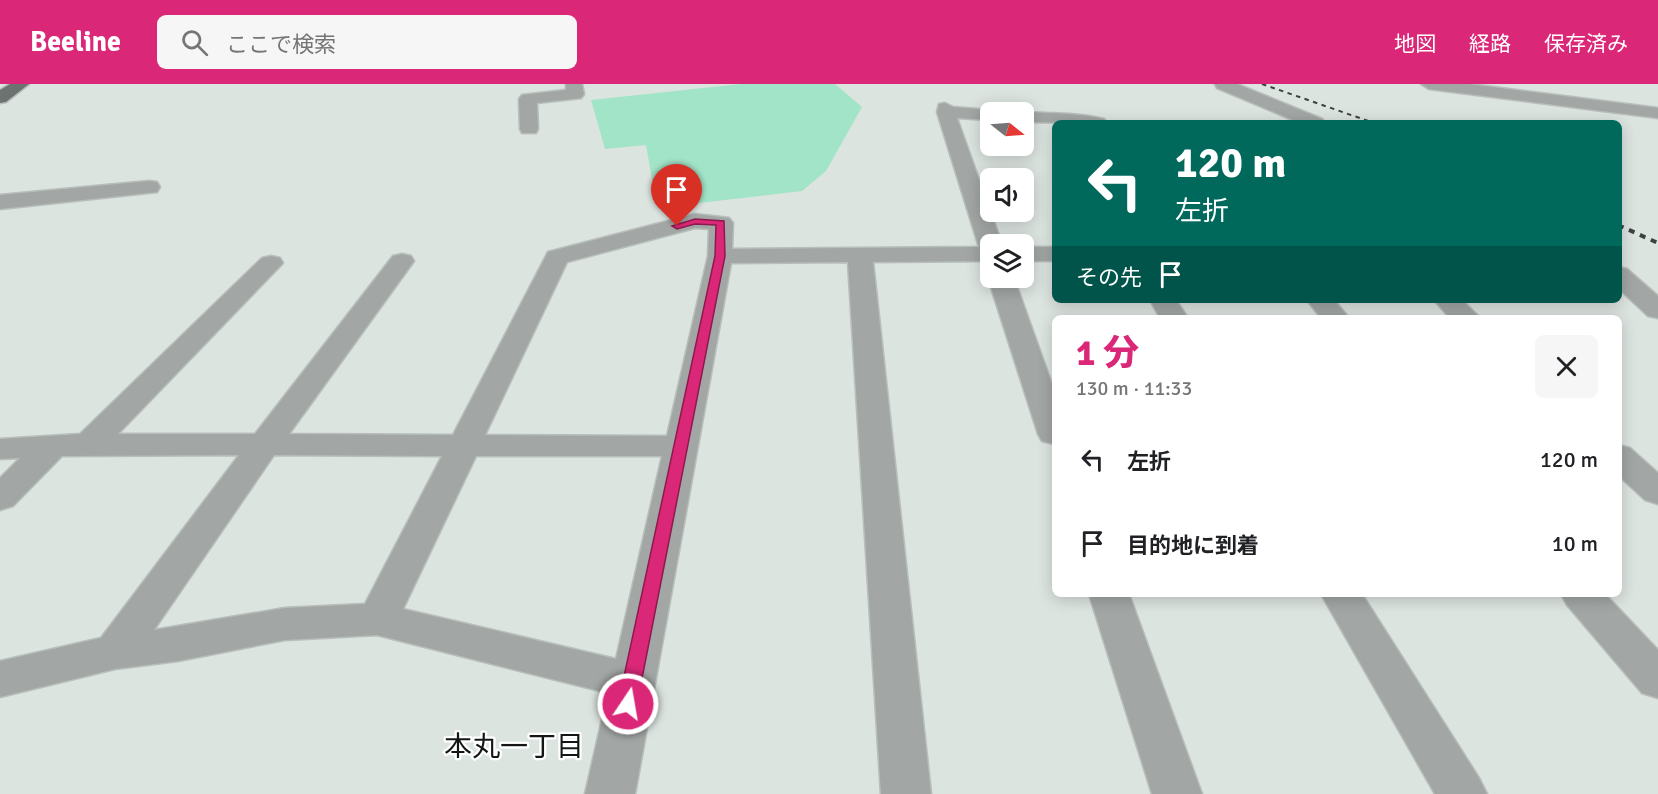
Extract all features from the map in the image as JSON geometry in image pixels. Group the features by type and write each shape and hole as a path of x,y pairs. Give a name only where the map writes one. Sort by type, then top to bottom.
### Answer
{"main road":[{"path":"0,98 21,84"}],"street":[{"path":"529,129 528,99 575,94 574,84"},
{"path":"1223,84 1309,120"},
{"path":"1429,84 1658,113"},
{"path":"980,114 946,110 986,234"},
{"path":"1034,118 1052,121"},
{"path":"0,201 149,187"},
{"path":"377,619 407,564 557,257 695,222 721,223 720,256 609,794"},
{"path":"720,256 980,254"},
{"path":"1034,254 1052,254"},
{"path":"860,255 906,794"},
{"path":"116,652 264,445 402,261"},
{"path":"89,444 271,263"},
{"path":"1622,278 1658,310"},
{"path":"1004,288 1052,428"},
{"path":"1322,303 1332,315"},
{"path":"1449,303 1463,315"},
{"path":"0,449 89,444 681,446"},
{"path":"0,498 53,446"},
{"path":"1622,457 1658,457"},
{"path":"1622,460 1658,492"},
{"path":"1110,597 1177,794"},
{"path":"1343,597 1462,794"},
{"path":"1584,597 1658,680"},
{"path":"0,679 116,652 178,644 285,624 377,619 632,681"}],"green space":[{"path":"741,84 835,84 862,107 826,171 802,191 664,207 656,202 646,145 605,149 591,100"}],"railway":[{"path":"1262,84 1365,120"},
{"path":"1622,227 1658,243"}],"district":[{"name":"本丸一丁目","path":"514,746"}],"route":[{"path":"628,704 720,256 721,223 695,222 677,226"}]}
